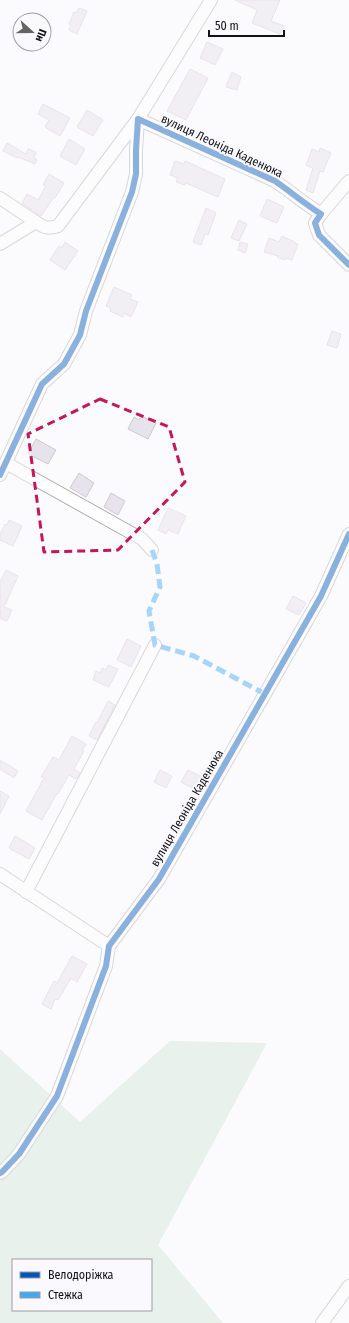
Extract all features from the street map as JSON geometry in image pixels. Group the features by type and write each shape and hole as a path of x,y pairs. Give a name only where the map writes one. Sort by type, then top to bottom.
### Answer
{"street":[{"path":"0,198 43,227 51,228 58,226 138,119 211,0"},
{"path":"0,475 42,384 64,364 80,335 86,310 132,192 136,174 138,119"},
{"name":"вулиця Леоніда Каденюка","path":"138,119 275,182 321,214"},
{"path":"349,181 315,223 319,235 349,265"},
{"path":"0,244 36,222"},
{"path":"6,463 142,539 152,550"},
{"name":"вулиця Леоніда Каденюка","path":"0,1173 19,1154 57,1096 106,966 110,946 159,879 321,596 349,534"},
{"path":"26,892 155,645"},
{"path":"0,874 110,946"},
{"path":"322,1323 349,1286"}],"highlighted area":[{"path":"100,399 169,427 185,482 118,550 44,552 28,434"}],"green space":[{"path":"170,1041 267,1043 158,1245 223,1323 0,1323 0,1049 80,1122"}],"building":[{"path":"235,0 280,0 271,21 284,26 280,34 252,23 257,10"},
{"path":"79,8 87,11 77,34 69,30 71,25 69,24 74,12 76,13"},
{"path":"207,42 223,49 215,65 200,58"},
{"path":"190,69 208,78 186,120 167,111"},
{"path":"232,72 241,77 237,90 226,87"},
{"path":"43,104 70,118 60,136 45,127 49,120 38,114"},
{"path":"87,110 103,120 93,136 77,127"},
{"path":"69,139 85,149 76,165 60,156"},
{"path":"7,143 26,154 28,149 36,152 34,158 37,160 35,164 18,157 17,158 3,151"},
{"path":"320,148 331,153 323,172 320,171 313,193 306,190 313,168 306,165 312,149 319,152"},
{"path":"175,161 184,164 185,161 225,179 218,197 186,183 185,185 176,182 178,178 170,175"},
{"path":"49,174 64,183 41,216 22,203 27,194 38,200 46,186 43,185"},
{"path":"267,199 284,207 277,223 260,216"},
{"path":"206,208 216,213 208,235 205,234 201,245 193,242"},
{"path":"239,220 247,224 239,241 231,238"},
{"path":"282,236 298,244 292,260 286,258 285,260 277,257 278,256 264,252 269,238 279,242"},
{"path":"65,242 78,251 65,270 50,260 59,246 62,248"},
{"path":"240,242 248,244 245,253 238,250"},
{"path":"114,287 132,295 130,299 138,302 131,317 124,313 123,317 110,311 111,308 106,306"},
{"path":"332,331 341,334 337,348 327,345"},
{"path":"141,416 156,423 148,439 128,429 134,417 139,420"},
{"path":"36,439 56,450 48,464 28,454"},
{"path":"79,473 94,483 86,497 70,488"},
{"path":"111,493 125,501 118,515 104,507"},
{"path":"168,508 186,516 178,534 168,530 166,534 158,530"},
{"path":"9,520 22,526 13,546 0,540 0,535 5,524 7,525"},
{"path":"6,570 18,576 4,607 12,610 7,621 0,618 0,582"},
{"path":"293,596 306,603 299,615 286,609"},
{"path":"127,639 141,646 131,667 117,660"},
{"path":"108,665 118,669 109,687 93,680 96,671 100,673 102,668 106,670"},
{"path":"108,701 115,705 97,740 89,736"},
{"path":"72,736 86,744 82,751 84,751 74,769 80,773 76,779 69,775 42,820 26,811 44,778 41,777 53,757 59,760"},
{"path":"0,760 18,771 14,778 0,769"},
{"path":"160,770 172,776 166,788 154,782"},
{"path":"188,770 202,777 196,790 181,782"},
{"path":"0,791 9,796 0,814"},
{"path":"15,836 35,848 29,859 9,848"},
{"path":"72,956 87,964 77,982 71,978 58,1000 55,999 51,1009 42,1004 54,981 57,983"}],"marked path":[{"path":"152,550 157,564 160,587 149,611 155,645 194,656 265,694"}],"cycle path":[{"path":"0,475 42,384 64,364 80,335 86,311 132,192 136,174 138,119 275,181 321,214 315,223 319,235 349,265"},
{"path":"0,1173 19,1154 57,1096 106,966 109,946 159,879 321,596 349,534"}]}
